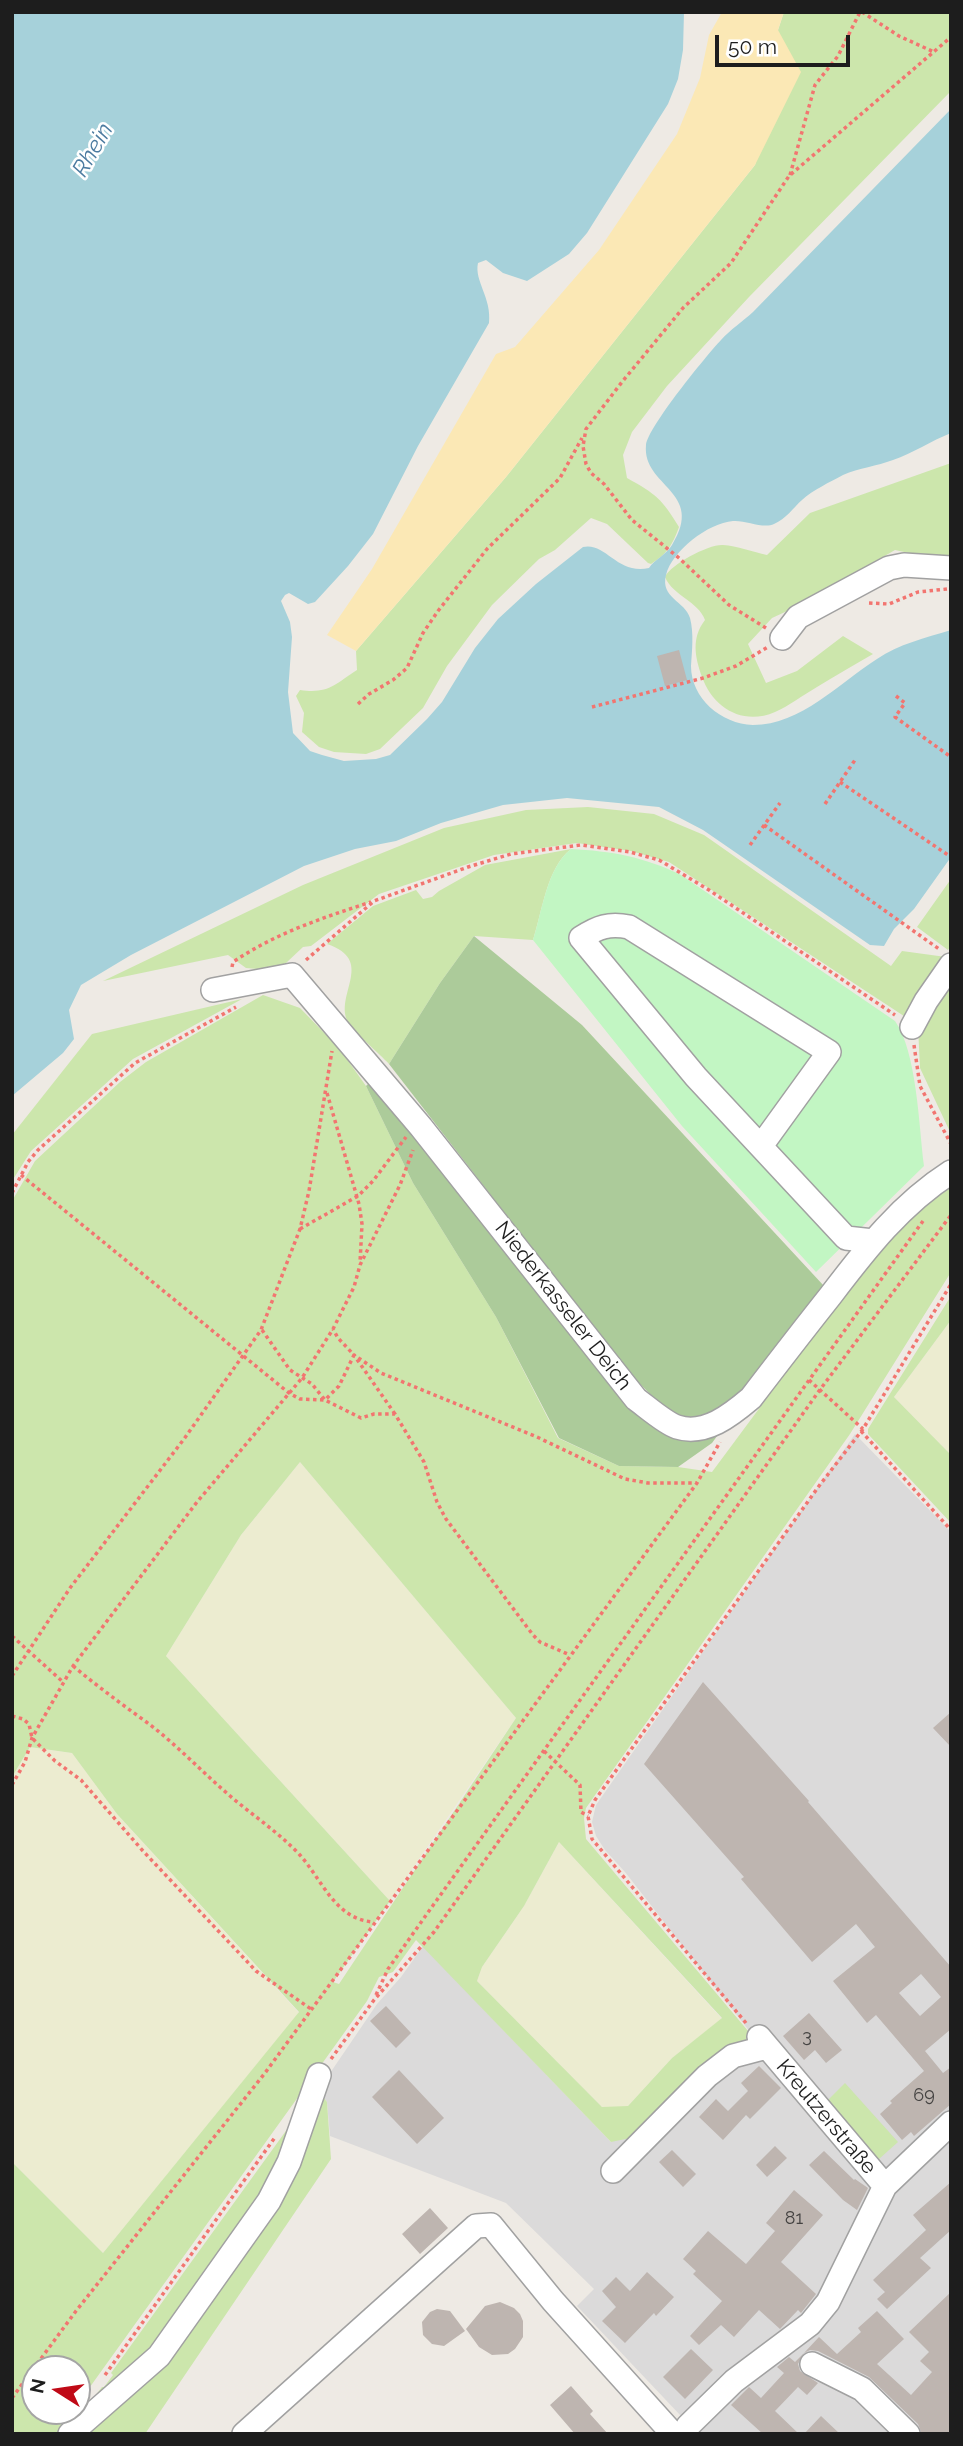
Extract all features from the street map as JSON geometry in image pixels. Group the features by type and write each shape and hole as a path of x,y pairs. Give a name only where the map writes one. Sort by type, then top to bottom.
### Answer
{"street":[{"path":"782,638 798,617 889,568 905,565 951,568"},
{"path":"761,1146 829,1052 629,927 612,924 597,928 581,938 696,1077 846,1238 873,1241"},
{"path":"912,1027 950,961"},
{"name":"Niederkasseler Deich","path":"218,989 292,975 421,1127 636,1399 677,1427 702,1428 729,1417 751,1398 873,1241 899,1213 941,1178"},
{"name":"Kreutzerstraße","path":"613,2171 706,2076 733,2056 763,2042 885,2186"},
{"path":"70,2434 159,2356 269,2201 289,2162 319,2075"},
{"path":"244,2434 476,2226 491,2225 553,2301 680,2430 734,2381 810,2324 828,2302 885,2186 951,2123"},
{"path":"813,2364 862,2389 908,2434"}],"path":[{"path":"789,176 815,85 838,56 861,12 899,36 934,52"},
{"path":"358,704 407,668 423,633 438,611 487,549 560,478 583,436 622,382 683,308 732,262 789,176 951,37"},
{"path":"583,436 584,456 592,473 632,520 679,558 729,605 782,638 736,666 675,687 592,707"},
{"path":"858,606 868,603 889,604 918,592 951,590"},
{"path":"896,696 905,703 895,717 951,757"},
{"path":"825,804 855,760"},
{"path":"840,782 951,857"},
{"path":"750,845 780,803"},
{"path":"764,825 950,961"},
{"path":"218,989 231,976 233,962 260,944 319,919 374,901"},
{"path":"12,1194 28,1162 38,1150 135,1063 240,1005"},
{"path":"12,1676 69,1588 184,1439 261,1329 300,1229 335,1027"},
{"path":"912,1027 920,1086 951,1144"},
{"path":"12,1785 25,1762 32,1738 73,1666 205,1493 302,1378 333,1329 355,1287 360,1265 362,1224 358,1196 326,1090"},
{"path":"300,1229 358,1196 373,1181 410,1131 421,1127"},
{"path":"360,1265 400,1185 421,1127"},
{"path":"21,1175 289,1393 300,1399 325,1400 361,1418 374,1414 395,1414"},
{"path":"319,2075 374,2000 434,1932 819,1391 951,1215"},
{"path":"374,2000 388,1969 911,1237"},
{"path":"763,2042 592,1839 588,1816 595,1800 726,1615 862,1430 951,1284"},
{"path":"945,1294 951,1297"},
{"path":"261,1329 290,1370 312,1384 325,1400"},
{"path":"333,1329 395,1414 424,1462 437,1502 446,1519 540,1642 570,1655"},
{"path":"354,1355 381,1373 537,1437 625,1479 648,1483 697,1483"},
{"path":"325,1400 339,1386 354,1355"},
{"path":"809,1380 862,1430 951,1530"},
{"path":"12,2398 76,2311 265,2073 697,1483 719,1446 729,1417"},
{"path":"12,1636 63,1682"},
{"path":"73,1666 145,1721 230,1796 263,1821 314,1871 337,1905 353,1918 374,1922"},
{"path":"12,1716 29,1724 32,1738 55,1761 82,1780 143,1852 256,1971 311,2009"},
{"path":"544,1751 580,1785 581,1812 588,1816"},
{"path":"104,2378 279,2131"}],"shaded area":[{"path":"855,1434 951,1532 951,2434 698,2434 577,2306 594,2289 506,2203 330,2136 327,2102 324,2098 326,2079 377,2004 423,1946 611,2142 754,2037 605,1850 596,1836 592,1822 596,1805"}],"green space":[{"path":"784,12 951,12 951,91 749,297 667,386 632,432 623,455 627,478 663,503 679,527 672,544 651,564 607,524 591,518 555,550 539,559 492,605 447,666 423,708 380,749 366,754 334,752 319,747 302,732 304,713 296,696 300,690 324,689 357,670 356,651 506,477 755,165 778,30"},
{"path":"951,463 951,562 895,550 772,618 748,644 766,683 797,671 843,636 873,654 775,712 752,717 741,715 721,705 707,688 698,662 696,641 705,620 697,608 669,584 665,577 669,572 691,556 717,546 767,555 810,513"},
{"path":"588,807 654,814 704,835 891,966 902,951 946,957 910,1020 669,862 631,851 577,843 494,855 379,894 311,946 303,947 286,963 269,970 246,968 228,955 103,981 303,885 444,828 526,810"},
{"path":"571,849 556,867 551,878 533,940 474,936 440,983 389,1064 359,1036 349,1024 345,1010 352,968 349,959 341,951 327,944 373,906 416,890 423,899 432,897 485,865"},
{"path":"571,849 628,856 681,875 895,1021 913,1070 924,1166 816,1272 682,1126 533,940 551,878 556,867"},
{"path":"951,879 951,945 948,950 917,927"},
{"path":"474,936 582,1025 824,1286 754,1382 737,1400 720,1412 704,1419 682,1416 660,1402 641,1385 389,1064 440,983"},
{"path":"951,973 951,1134 920,1068 918,1026"},
{"path":"263,995 300,1008 339,1048 366,1086 413,1183 496,1317 558,1438 619,1466 678,1467 712,1472 876,1251 903,1219 951,1185 951,1272 850,1434 586,1808 586,1839 754,2038 635,2137 611,2142 416,1940 393,1972 379,1977 367,2001 91,2385 91,2355 21,2355 21,2425 63,2425 57,2434 12,2434 12,2162 103,2253 299,2012 117,1814 72,1753 30,1747 12,1777 12,1201 35,1161 120,1082 146,1062","holes":["300,1462 516,1718 339,1984 333,1982 390,1901 166,1656 241,1535","559,1842 722,2018 672,2058 628,2106 602,2107 477,1981 482,1967 524,1906"]},
{"path":"242,999 133,1059 31,1151 12,1181 12,1135 92,1034"},
{"path":"370,1082 459,1189 620,1392 720,1432 712,1443 678,1467 619,1466 559,1438 496,1317 413,1183 366,1086"},
{"path":"951,1296 951,1320 894,1397 951,1455 951,1523 868,1434 868,1429"},
{"path":"951,1320 951,1455 894,1397"},
{"path":"300,1462 516,1718 390,1901 166,1656 241,1535"},
{"path":"30,1747 72,1753 117,1814 299,2013 103,2253 12,2162 12,1777"},
{"path":"559,1842 722,2019 672,2058 627,2107 602,2107 477,1981 482,1967 524,1906"},
{"path":"845,2083 898,2142 879,2159 874,2154 867,2156 822,2106"},
{"path":"324,2098 327,2102 331,2159 145,2434 80,2434 162,2360 315,2103"},
{"path":"301,2110 283,2164 157,2349 91,2407 91,2401 113,2375 111,2373"}],"sand":[{"path":"722,12 784,12 778,30 801,72 755,165 506,477 356,651 327,635 372,569 496,354 515,347 599,250 677,134 700,78 709,35"}],"water":[{"name":"Rhein","path":"12,12 684,12 683,50 678,79 668,104 587,233 569,254 527,281 503,273 486,260 478,263 478,276 488,306 489,323 418,446 373,534 315,602 308,604 289,593 281,601 290,622 292,637 288,692 293,733 310,751 344,761 376,759 390,755 442,702 475,648 498,619 536,584 583,547 599,549 620,563 638,569 649,568 667,552 680,527 682,512 678,501 653,471 647,459 646,445 656,423 721,340 753,312 951,109 951,433 900,457 843,475 811,493 774,524 765,526 733,521 713,527 692,540 675,557 665,583 670,594 690,618 692,678 696,689 719,714 730,720 753,725 787,718 819,701 894,649 951,630 951,857 914,909 894,929 884,946 870,945 703,830 659,807 567,798 503,805 441,823 396,841 355,849 304,866 131,955 81,985 69,1010 74,1039 63,1053 12,1096"}],"building":[{"path":"679,650 687,680 665,686 657,656"},
{"path":"703,1682 951,1967 951,2029 925,2051 943,2073 951,2067 951,2104 914,2136 911,2132 902,2140 880,2114 892,2103 890,2101 924,2071 876,2015 867,2023 833,1981 875,1947 856,1924 812,1962 741,1879 744,1877 644,1764","holes":["921,1974 941,1997 920,2016 899,1993"]},
{"path":"951,1712 951,1747 933,1728"},
{"path":"386,2006 411,2033 396,2048 370,2021"},
{"path":"809,2013 842,2050 826,2063 815,2050 804,2060 783,2036"},
{"path":"759,2066 781,2088 750,2119 746,2115 723,2140 699,2117 716,2099 728,2111 748,2091 741,2083"},
{"path":"399,2070 444,2118 417,2144 372,2097"},
{"path":"775,2146 787,2158 767,2177 756,2165"},
{"path":"672,2150 696,2174 683,2187 659,2162"},
{"path":"824,2151 854,2180 868,2188 857,2210 843,2200 809,2165"},
{"path":"951,2182 951,2230 920,2258 931,2268 887,2309 877,2299 885,2292 873,2280 926,2230 913,2215"},
{"path":"794,2190 823,2215 781,2262 816,2294 801,2313 798,2310 780,2329 759,2310 734,2337 721,2325 699,2345 690,2336 722,2301 693,2274 696,2271 683,2259 708,2231 746,2264 775,2231 766,2223"},
{"path":"430,2208 448,2228 420,2254 402,2234"},
{"path":"647,2272 674,2297 625,2343 602,2321 616,2307 602,2291 616,2277 630,2291"},
{"path":"951,2292 951,2434 922,2434 918,2424 869,2377 818,2351 810,2350 804,2353 819,2337 837,2354 861,2332 858,2328 877,2311 904,2339 877,2364 911,2395 932,2372 920,2361 929,2352 909,2332"},
{"path":"500,2302 520,2314 523,2337 508,2354 492,2355 479,2347 466,2329 485,2306"},
{"path":"437,2309 450,2311 465,2331 444,2346 432,2344 423,2335 422,2322 430,2312"},
{"path":"691,2349 713,2370 685,2399 663,2377"},
{"path":"804,2353 798,2364 800,2371 818,2383 807,2395 798,2387 775,2411 799,2434 763,2434 731,2405 749,2387 761,2398 784,2373 777,2367 789,2357 795,2362"},
{"path":"571,2386 593,2411 590,2414 608,2434 575,2434 550,2405"},
{"path":"821,2416 840,2434 804,2434"}]}
